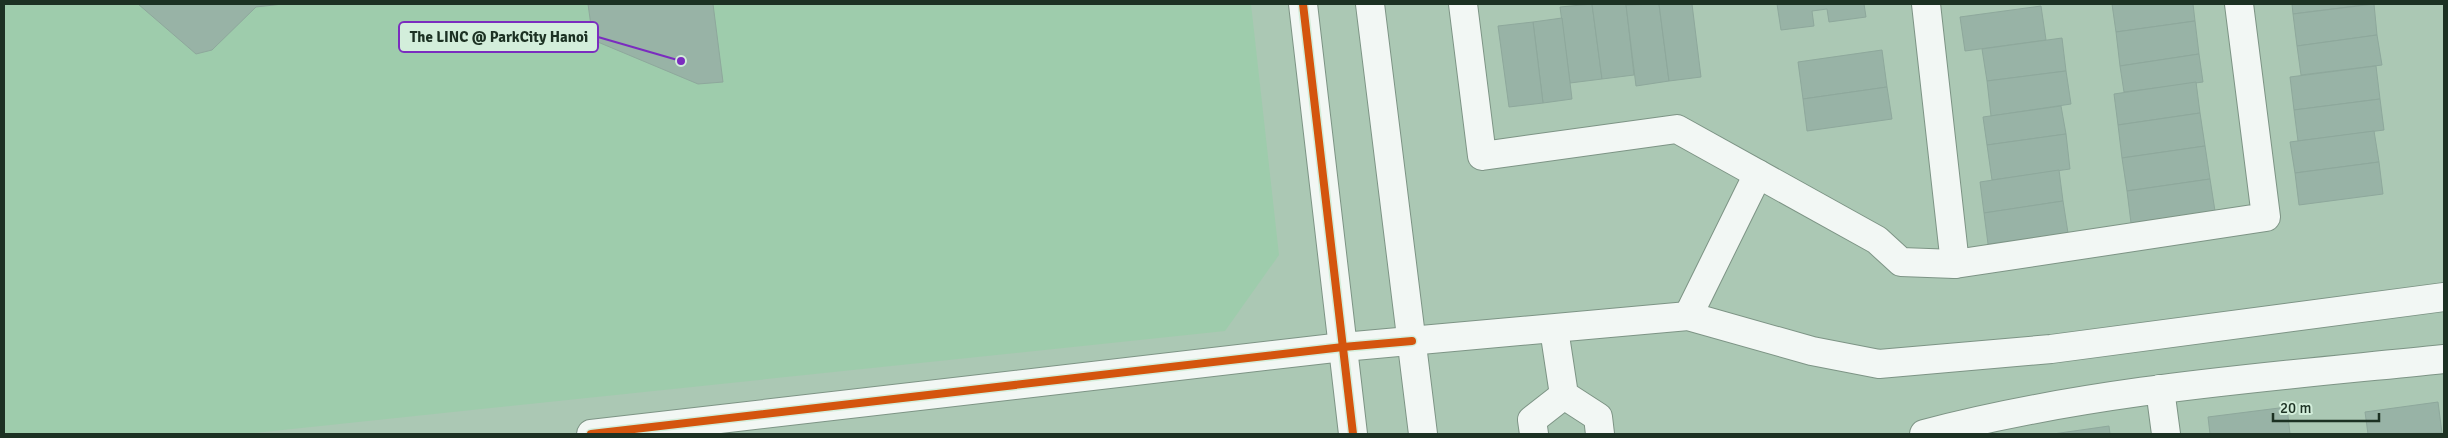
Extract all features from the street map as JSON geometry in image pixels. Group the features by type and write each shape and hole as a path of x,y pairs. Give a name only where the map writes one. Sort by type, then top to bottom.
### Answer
{"street":[{"path":"1304,4 1353,434"},
{"path":"1370,4 1423,434"},
{"path":"1464,4 1482,156 1677,129 1877,240 1901,262 1954,264 2266,217 2239,4"},
{"path":"1926,4 1954,264"},
{"path":"1688,316 1758,174"},
{"path":"591,434 1343,347 1688,316 1812,350 1879,364 2052,349 2444,297"},
{"path":"1554,329 1564,395 1598,417 1600,434"},
{"path":"1924,434 1989,417 2160,389 2444,359"},
{"path":"2160,389 2166,434"},
{"path":"1534,434 1532,420 1564,395"}],"shaded area":[{"path":"4,4 1251,4 1279,255 1225,331 244,434 4,434"}],"building":[{"path":"138,4 283,4 256,7 212,50 196,54"},
{"path":"588,4 713,4 723,82 698,84 593,40"},
{"path":"1592,4 1602,79 1570,83 1560,7"},
{"path":"1592,4 1626,4 1634,75 1602,79"},
{"path":"1659,4 1669,81 1636,86 1626,5"},
{"path":"1659,4 1692,4 1701,77 1669,81"},
{"path":"1777,4 1864,4 1866,17 1829,22 1827,9 1812,11 1814,26 1781,30"},
{"path":"2112,4 2193,4 2195,21 2116,32"},
{"path":"2292,4 2371,4 2293,14"},
{"path":"2374,4 2377,35 2297,46 2293,14"},
{"path":"2041,6 2046,40 1965,51 1960,17"},
{"path":"1562,18 1572,99 1543,103 1533,22"},
{"path":"2195,21 2199,54 2120,66 2116,32"},
{"path":"1533,22 1543,103 1509,107 1498,26"},
{"path":"2377,35 2382,65 2301,75 2297,46"},
{"path":"2062,38 2066,71 1987,81 1982,49"},
{"path":"1882,50 1887,87 1803,99 1798,62"},
{"path":"2199,54 2203,82 2124,92 2120,66"},
{"path":"2376,66 2380,99 2294,110 2290,77"},
{"path":"2066,71 2071,104 1991,116 1987,81"},
{"path":"2196,82 2200,113 2118,125 2114,94"},
{"path":"1887,87 1892,119 1807,131 1803,99"},
{"path":"2380,99 2384,130 2298,141 2294,110"},
{"path":"2061,106 2066,134 1987,145 1983,117"},
{"path":"2200,113 2205,146 2122,158 2118,125"},
{"path":"2374,131 2379,162 2295,173 2290,142"},
{"path":"2066,134 2070,169 1992,180 1987,145"},
{"path":"2205,146 2210,179 2127,191 2122,158"},
{"path":"2379,162 2383,194 2299,205 2295,173"},
{"path":"2059,170 2063,201 1984,213 1980,182"},
{"path":"2210,179 2215,211 2131,223 2127,191"},
{"path":"2063,201 2068,233 1988,244 1984,213"},
{"path":"2438,402 2442,433 2368,434 2365,412"},
{"path":"2287,407 2290,434 2210,434 2208,417"},
{"path":"2109,426 2110,434 2053,434"}],"cycle path":[{"path":"1303,4 1353,434"},
{"path":"591,434 1343,347 1412,341"}],"place":[{"name":"The LINC @ ParkCity Hanoi","path":"681,61"}]}
